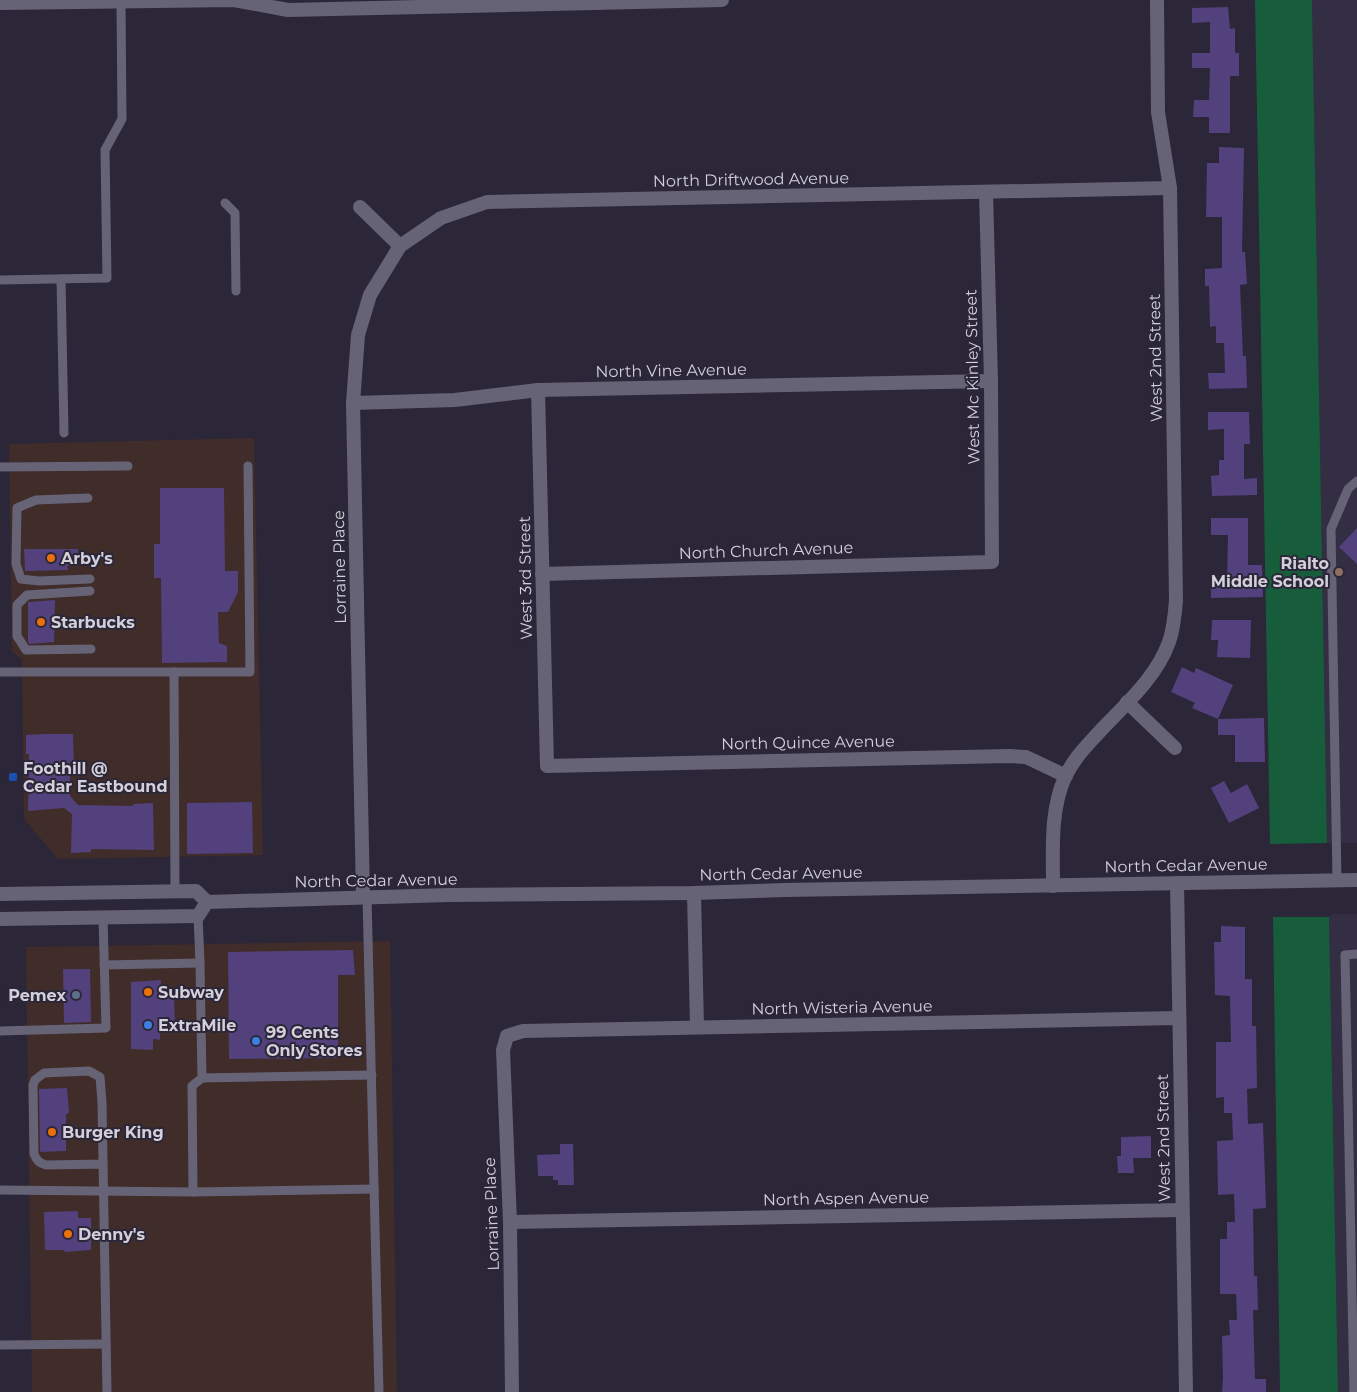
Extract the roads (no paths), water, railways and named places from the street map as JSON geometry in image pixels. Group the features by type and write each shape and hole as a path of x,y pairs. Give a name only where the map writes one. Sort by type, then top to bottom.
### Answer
{"street":[{"path":"0,3 234,0 288,5 722,0"},
{"name":"West 2nd Street","path":"1053,886 1054,823 1057,799 1066,776 1083,749 1150,676 1169,642 1174,622 1176,600 1170,188 1158,112 1156,0"},
{"name":"North Driftwood Avenue","path":"400,246 442,218 487,202 1170,188"},
{"name":"West Mc Kinley Street","path":"986,192 991,381 992,562"},
{"path":"360,207 400,246"},
{"name":"Lorraine Place","path":"365,897 353,403 360,327 370,295 400,246"},
{"name":"North Vine Avenue","path":"353,403 455,400 538,390 991,381"},
{"name":"West 3rd Street","path":"538,390 547,766"},
{"name":"North Church Avenue","path":"542,574 992,562"},
{"path":"1127,702 1175,748"},
{"name":"North Quince Avenue","path":"547,766 1009,756 1026,757 1066,776"},
{"name":"North Cedar Avenue","path":"207,902 365,897 694,893 1357,880"},
{"name":"West 2nd Street","path":"1177,883 1186,1392"},
{"path":"0,894 196,891 207,902 198,916 0,919"},
{"path":"694,893 697,1027"},
{"name":"North Wisteria Avenue","path":"507,1036 523,1030 1178,1018"},
{"name":"Lorraine Place","path":"507,1036 503,1050 510,1222 512,1392"},
{"name":"North Aspen Avenue","path":"510,1222 1182,1210"}],"lane":[{"path":"0,280 107,278 105,150 122,119 121,1"},
{"path":"225,204 235,213 236,291"},
{"path":"61,279 64,433"},
{"path":"0,467 128,466"},
{"path":"0,672 250,672 248,466"},
{"path":"1337,880 1331,529 1348,489 1357,481"},
{"path":"88,498 36,500 17,508 16,564 20,579 38,581 90,579"},
{"path":"90,591 26,595 17,605 17,636 26,650 91,649"},
{"path":"174,672 175,891"},
{"path":"365,897 372,1075 379,1392"},
{"path":"198,916 202,1078"},
{"path":"0,1031 106,1028 103,917"},
{"path":"1354,1392 1345,955 1357,954"},
{"path":"104,965 200,963"},
{"path":"103,1164 46,1165 39,1163 34,1154 33,1085 44,1072 89,1071 100,1077 102,1102 107,1392"},
{"path":"193,1192 192,1086 202,1078 372,1075"},
{"path":"0,1190 193,1192 374,1189"},
{"path":"0,1345 106,1344"}],"place":[{"name":"Arby's","path":"51,558"},
{"name":"Rialto Middle School","path":"1339,572"},
{"name":"Starbucks","path":"41,622"},
{"name":"Foothill @ Cedar Eastbound","path":"13,777"},
{"name":"Subway","path":"148,992"},
{"name":"Pemex","path":"76,995"},
{"name":"ExtraMile","path":"148,1025"},
{"name":"99 Cents Only Stores","path":"256,1041"},
{"name":"Burger King","path":"52,1132"},
{"name":"Denny's","path":"68,1234"}]}
